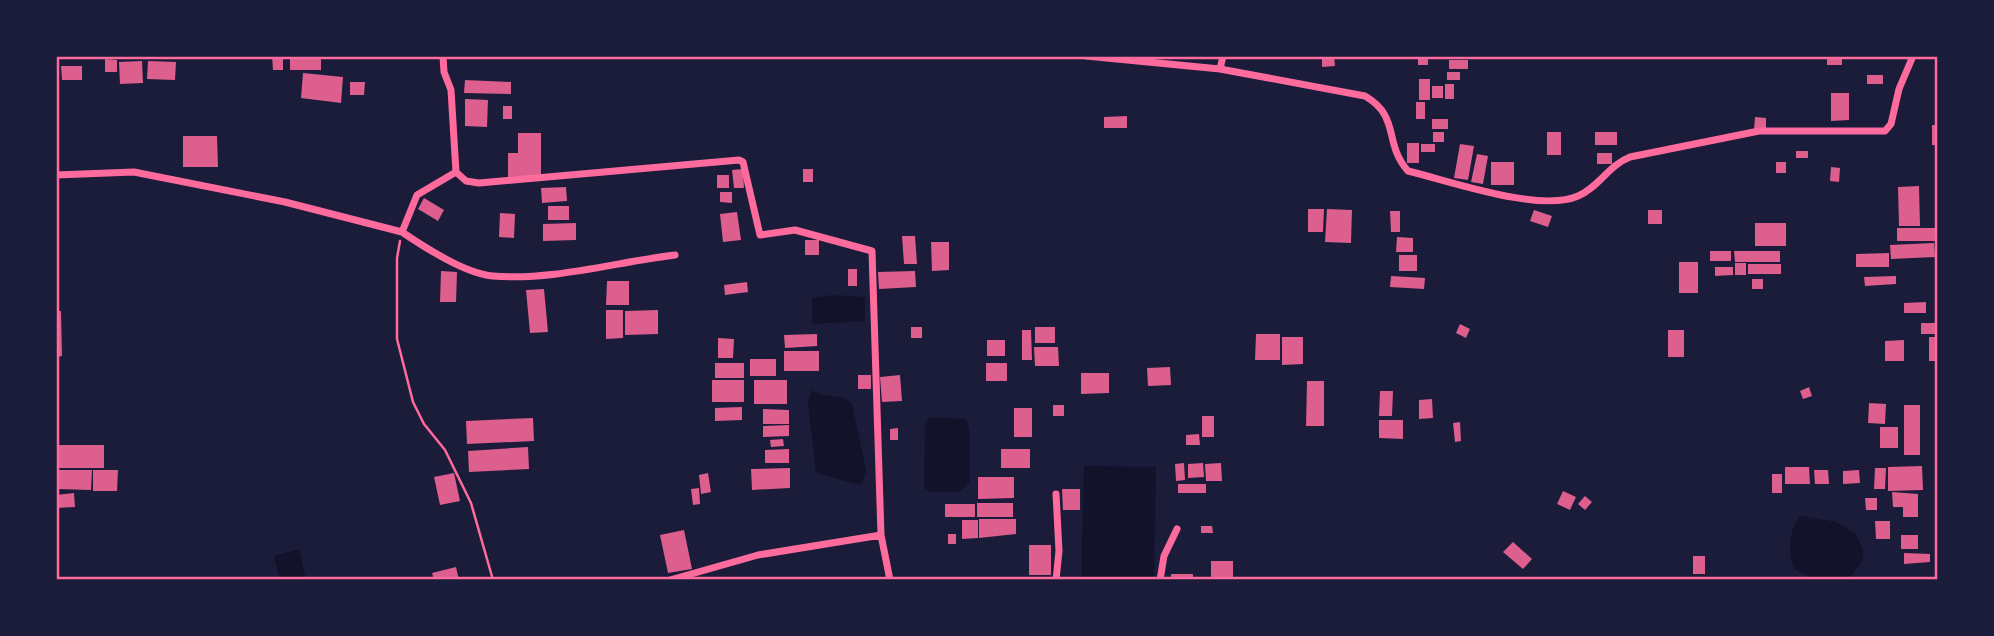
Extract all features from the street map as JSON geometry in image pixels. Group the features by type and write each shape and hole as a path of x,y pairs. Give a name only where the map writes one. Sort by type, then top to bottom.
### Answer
{"street":[{"path":"443,56 444,72 451,90 456,172 466,181 479,184 739,160 743,162 760,234 795,230 872,251 881,535 890,580"},
{"path":"1086,56 1220,69 1365,96 1380,105 1388,118 1396,158 1408,171 1544,203 1581,195 1617,162 1630,157 1759,131 1809,129 1877,134 1885,131 1891,124 1899,89 1913,56"},
{"path":"1220,69 1223,56"},
{"path":"56,175 134,172 285,202 402,232 423,246 491,276 571,271 675,255"},
{"path":"402,232 417,195 456,172"},
{"path":"1056,494 1059,551 1056,580"},
{"path":"1160,580 1164,555 1177,528"},
{"path":"670,580 758,555 881,535"}],"path":[{"path":"402,232 397,258 397,339 413,402 424,424 445,450 471,503 493,580"}],"shaded area":[{"path":"832,295 865,297 865,321 812,324 812,298"},
{"path":"812,390 852,403 866,471 861,485 816,473 808,402"},
{"path":"930,417 966,419 969,429 970,482 959,492 930,492 924,487 925,425"},
{"path":"1084,466 1156,467 1154,580 1081,580"},
{"path":"1800,516 1836,522 1856,534 1863,550 1863,560 1848,580 1811,578 1794,569 1790,541"},
{"path":"299,549 306,580 280,580 274,556"}],"building":[{"path":"272,56 283,56 283,70 273,70"},
{"path":"290,56 321,56 321,70 290,70"},
{"path":"1322,56 1334,56 1335,66 1322,67"},
{"path":"1418,56 1428,56 1428,65 1418,65"},
{"path":"1827,57 1842,57 1842,65 1827,65"},
{"path":"105,59 117,60 117,72 105,72"},
{"path":"1449,60 1468,60 1468,69 1449,69"},
{"path":"142,61 143,83 120,84 119,62"},
{"path":"148,61 176,62 175,80 147,79"},
{"path":"61,66 82,66 82,80 62,80"},
{"path":"1447,72 1460,72 1460,80 1447,80"},
{"path":"303,73 343,77 341,103 301,98"},
{"path":"1867,75 1883,75 1883,84 1867,84"},
{"path":"1419,79 1430,79 1430,100 1419,100"},
{"path":"465,80 511,82 511,94 464,93"},
{"path":"350,82 365,82 364,95 350,95"},
{"path":"1445,84 1454,84 1454,99 1445,99"},
{"path":"1432,86 1443,86 1443,98 1432,98"},
{"path":"1831,93 1849,93 1849,120 1831,121"},
{"path":"465,99 488,100 487,127 465,126"},
{"path":"1416,102 1425,102 1425,119 1416,119"},
{"path":"503,106 512,106 512,119 503,119"},
{"path":"1127,116 1127,128 1104,128 1104,117"},
{"path":"1755,117 1766,118 1766,130 1754,130"},
{"path":"1432,119 1448,119 1448,129 1432,129"},
{"path":"1932,125 1938,125 1938,145 1932,145"},
{"path":"1433,132 1444,132 1444,142 1433,142"},
{"path":"1547,132 1561,132 1561,155 1547,155"},
{"path":"1595,132 1617,132 1617,145 1595,145"},
{"path":"518,133 541,133 541,179 508,179 508,153 518,153"},
{"path":"183,136 217,136 218,167 183,167"},
{"path":"1407,143 1419,143 1419,163 1407,163"},
{"path":"1421,144 1435,144 1435,152 1421,152"},
{"path":"1460,144 1474,146 1468,180 1454,178"},
{"path":"1796,151 1808,151 1808,158 1796,158"},
{"path":"1597,153 1612,153 1612,164 1597,164"},
{"path":"1477,154 1488,156 1483,184 1471,182"},
{"path":"1491,162 1514,162 1514,185 1491,185"},
{"path":"1776,162 1786,162 1786,173 1776,173"},
{"path":"1831,167 1840,168 1839,182 1830,181"},
{"path":"743,169 744,188 734,188 732,170"},
{"path":"803,169 813,169 813,182 803,182"},
{"path":"717,175 729,175 729,188 717,188"},
{"path":"1919,186 1920,226 1899,226 1898,187"},
{"path":"566,187 567,201 542,203 541,188"},
{"path":"720,192 732,192 732,203 720,202"},
{"path":"424,198 444,210 438,221 418,209"},
{"path":"548,206 569,206 569,220 548,220"},
{"path":"1308,209 1324,209 1323,232 1308,232"},
{"path":"1327,209 1352,210 1351,243 1325,242"},
{"path":"1534,210 1552,216 1548,227 1530,221"},
{"path":"1648,210 1662,210 1662,224 1648,224"},
{"path":"1390,211 1400,211 1400,232 1391,232"},
{"path":"737,212 741,240 723,242 720,214"},
{"path":"500,213 515,214 514,238 499,237"},
{"path":"576,223 576,240 543,241 543,224"},
{"path":"1755,223 1786,223 1786,246 1755,246"},
{"path":"1897,228 1936,228 1936,241 1897,241"},
{"path":"902,236 915,236 917,264 904,264"},
{"path":"1397,237 1413,238 1413,252 1396,252"},
{"path":"805,240 819,240 819,255 805,255"},
{"path":"931,242 949,242 949,270 932,271"},
{"path":"1934,243 1935,257 1891,259 1890,245"},
{"path":"1710,251 1731,251 1731,261 1710,261"},
{"path":"1734,251 1780,251 1780,262 1735,262"},
{"path":"1889,253 1889,267 1856,267 1856,254"},
{"path":"1399,255 1417,255 1417,271 1399,271"},
{"path":"1679,262 1698,262 1698,293 1679,293"},
{"path":"1735,263 1746,263 1746,275 1735,275"},
{"path":"1748,264 1781,264 1781,274 1748,274"},
{"path":"1715,267 1733,267 1733,275 1715,276"},
{"path":"848,269 857,269 857,286 848,286"},
{"path":"441,271 457,272 456,302 440,302"},
{"path":"915,271 916,287 879,289 878,272"},
{"path":"1391,276 1425,278 1424,289 1390,287"},
{"path":"1896,276 1896,284 1865,286 1864,277"},
{"path":"1752,279 1763,279 1763,289 1752,289"},
{"path":"607,281 629,281 629,305 606,305"},
{"path":"747,282 748,292 725,295 724,285"},
{"path":"544,289 548,332 530,333 526,290"},
{"path":"1926,302 1926,313 1904,313 1904,303"},
{"path":"606,310 623,310 623,338 606,339"},
{"path":"658,310 658,334 625,335 625,311"},
{"path":"56,311 61,311 62,356 56,357"},
{"path":"1921,323 1938,323 1938,334 1921,334"},
{"path":"1460,324 1470,329 1466,338 1456,333"},
{"path":"911,327 922,327 922,338 911,338"},
{"path":"1035,327 1055,327 1055,343 1035,343"},
{"path":"1022,330 1031,330 1032,360 1022,360"},
{"path":"1668,330 1684,330 1684,357 1668,357"},
{"path":"817,334 817,346 785,348 784,335"},
{"path":"1256,334 1280,334 1280,360 1255,360"},
{"path":"1282,337 1303,337 1303,364 1282,365"},
{"path":"1929,337 1938,337 1938,361 1929,361"},
{"path":"718,338 734,339 733,358 718,358"},
{"path":"987,340 1005,340 1005,356 987,356"},
{"path":"1904,340 1904,361 1885,361 1885,341"},
{"path":"1034,347 1058,347 1059,366 1035,366"},
{"path":"784,351 819,351 819,371 784,371"},
{"path":"750,359 776,359 776,376 750,376"},
{"path":"715,363 744,363 744,378 715,378"},
{"path":"986,363 1007,363 1007,381 986,381"},
{"path":"1170,367 1171,385 1148,386 1147,368"},
{"path":"1081,373 1109,373 1109,393 1081,394"},
{"path":"858,375 871,375 871,389 858,389"},
{"path":"900,375 902,401 882,402 880,377"},
{"path":"712,380 744,380 744,402 712,402"},
{"path":"754,380 787,380 787,404 754,404"},
{"path":"1307,381 1324,381 1324,426 1306,426"},
{"path":"1809,387 1812,396 1803,399 1800,391"},
{"path":"1380,391 1393,391 1392,416 1379,416"},
{"path":"1432,399 1433,418 1419,419 1419,400"},
{"path":"1869,403 1886,404 1885,424 1868,423"},
{"path":"1053,405 1064,405 1064,416 1053,416"},
{"path":"1904,405 1920,405 1920,455 1904,455"},
{"path":"742,407 742,420 715,421 715,408"},
{"path":"1014,408 1032,408 1032,437 1014,437"},
{"path":"763,409 789,410 789,424 763,424"},
{"path":"1202,416 1214,416 1214,437 1202,437"},
{"path":"533,418 534,441 467,444 466,421"},
{"path":"1379,420 1403,420 1403,439 1379,438"},
{"path":"1460,422 1461,441 1455,442 1453,423"},
{"path":"789,425 789,436 763,437 763,426"},
{"path":"1880,427 1898,427 1898,448 1880,448"},
{"path":"898,428 898,440 890,440 890,429"},
{"path":"1199,434 1200,445 1186,445 1186,435"},
{"path":"783,439 784,446 771,447 770,440"},
{"path":"56,445 104,445 104,468 56,468"},
{"path":"528,447 529,469 469,472 468,451"},
{"path":"789,449 789,463 765,463 765,450"},
{"path":"1001,449 1030,449 1030,468 1001,468"},
{"path":"1184,463 1185,480 1176,481 1175,464"},
{"path":"1203,463 1204,477 1188,478 1188,464"},
{"path":"1221,463 1222,481 1206,481 1205,464"},
{"path":"1922,466 1923,490 1888,491 1888,467"},
{"path":"1785,467 1809,467 1810,484 1785,484"},
{"path":"790,468 790,488 752,490 751,469"},
{"path":"1875,468 1886,468 1885,489 1874,489"},
{"path":"57,470 92,470 91,490 57,489"},
{"path":"93,470 118,470 117,491 93,491"},
{"path":"1814,470 1828,470 1829,484 1815,484"},
{"path":"1859,470 1860,483 1843,484 1843,471"},
{"path":"454,473 460,501 440,505 434,477"},
{"path":"708,473 711,492 701,494 699,475"},
{"path":"1772,474 1782,474 1782,493 1772,493"},
{"path":"978,477 1014,477 1014,498 978,499"},
{"path":"1178,484 1206,484 1206,493 1178,493"},
{"path":"699,488 700,504 693,505 691,489"},
{"path":"1062,489 1080,489 1080,510 1063,510"},
{"path":"1563,491 1576,497 1570,510 1557,504"},
{"path":"1892,492 1918,494 1918,517 1903,517 1903,507 1893,507"},
{"path":"74,493 75,507 56,508 56,495"},
{"path":"1585,496 1592,502 1585,510 1578,504"},
{"path":"1865,498 1877,498 1877,510 1866,510"},
{"path":"977,503 1013,503 1013,517 977,517"},
{"path":"945,504 975,504 975,517 945,517"},
{"path":"979,519 1016,519 1016,534 979,538"},
{"path":"962,520 978,520 978,538 962,539"},
{"path":"1875,521 1890,521 1890,539 1876,539"},
{"path":"1201,526 1212,526 1213,533 1201,533"},
{"path":"684,530 692,569 668,573 660,535"},
{"path":"948,534 956,534 956,544 948,544"},
{"path":"1901,535 1918,535 1918,549 1901,549"},
{"path":"1513,542 1532,559 1523,569 1503,552"},
{"path":"1029,545 1051,545 1051,575 1029,575"},
{"path":"1904,553 1930,554 1930,562 1904,564"},
{"path":"1693,556 1705,556 1705,574 1693,574"},
{"path":"1211,561 1233,561 1233,580 1211,580"},
{"path":"456,567 459,580 434,580 432,573"},
{"path":"1171,574 1193,574 1193,580 1171,580"}]}
